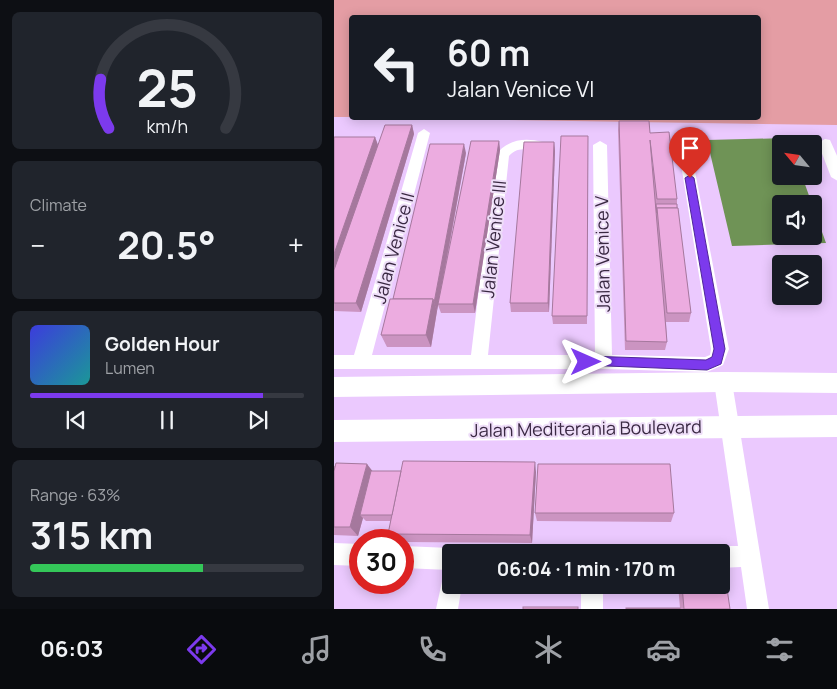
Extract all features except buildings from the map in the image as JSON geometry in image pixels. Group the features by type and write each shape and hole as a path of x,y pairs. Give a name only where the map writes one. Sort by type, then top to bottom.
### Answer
{"street":[{"name":"Jalan Venice II","path":"361,362 424,133"},
{"path":"334,362 604,362 707,365 717,360 720,349 683,140"},
{"path":"825,142 837,178"},
{"name":"Jalan Venice III","path":"479,362 502,156 510,146 537,145"},
{"name":"Jalan Venice V","path":"600,146 604,362"},
{"path":"723,382 758,609"},
{"path":"334,387 723,382 837,383"},
{"name":"Jalan Mediterania Boulevard","path":"334,431 837,426"},
{"path":"334,554 349,555"},
{"path":"730,557 750,556"},
{"path":"414,557 442,559"},
{"path":"448,609 450,594"},
{"path":"592,594 592,609"}],"shaded area":[{"path":"334,0 837,0 837,125 503,120 761,120 761,15 349,15 349,117 334,117"},
{"path":"772,138 772,185 805,185 809,195 772,195 772,245 732,246 707,140"},
{"path":"822,232 826,243 822,243"}],"route":[{"path":"586,362 707,365 717,360 720,349 690,178"}]}
